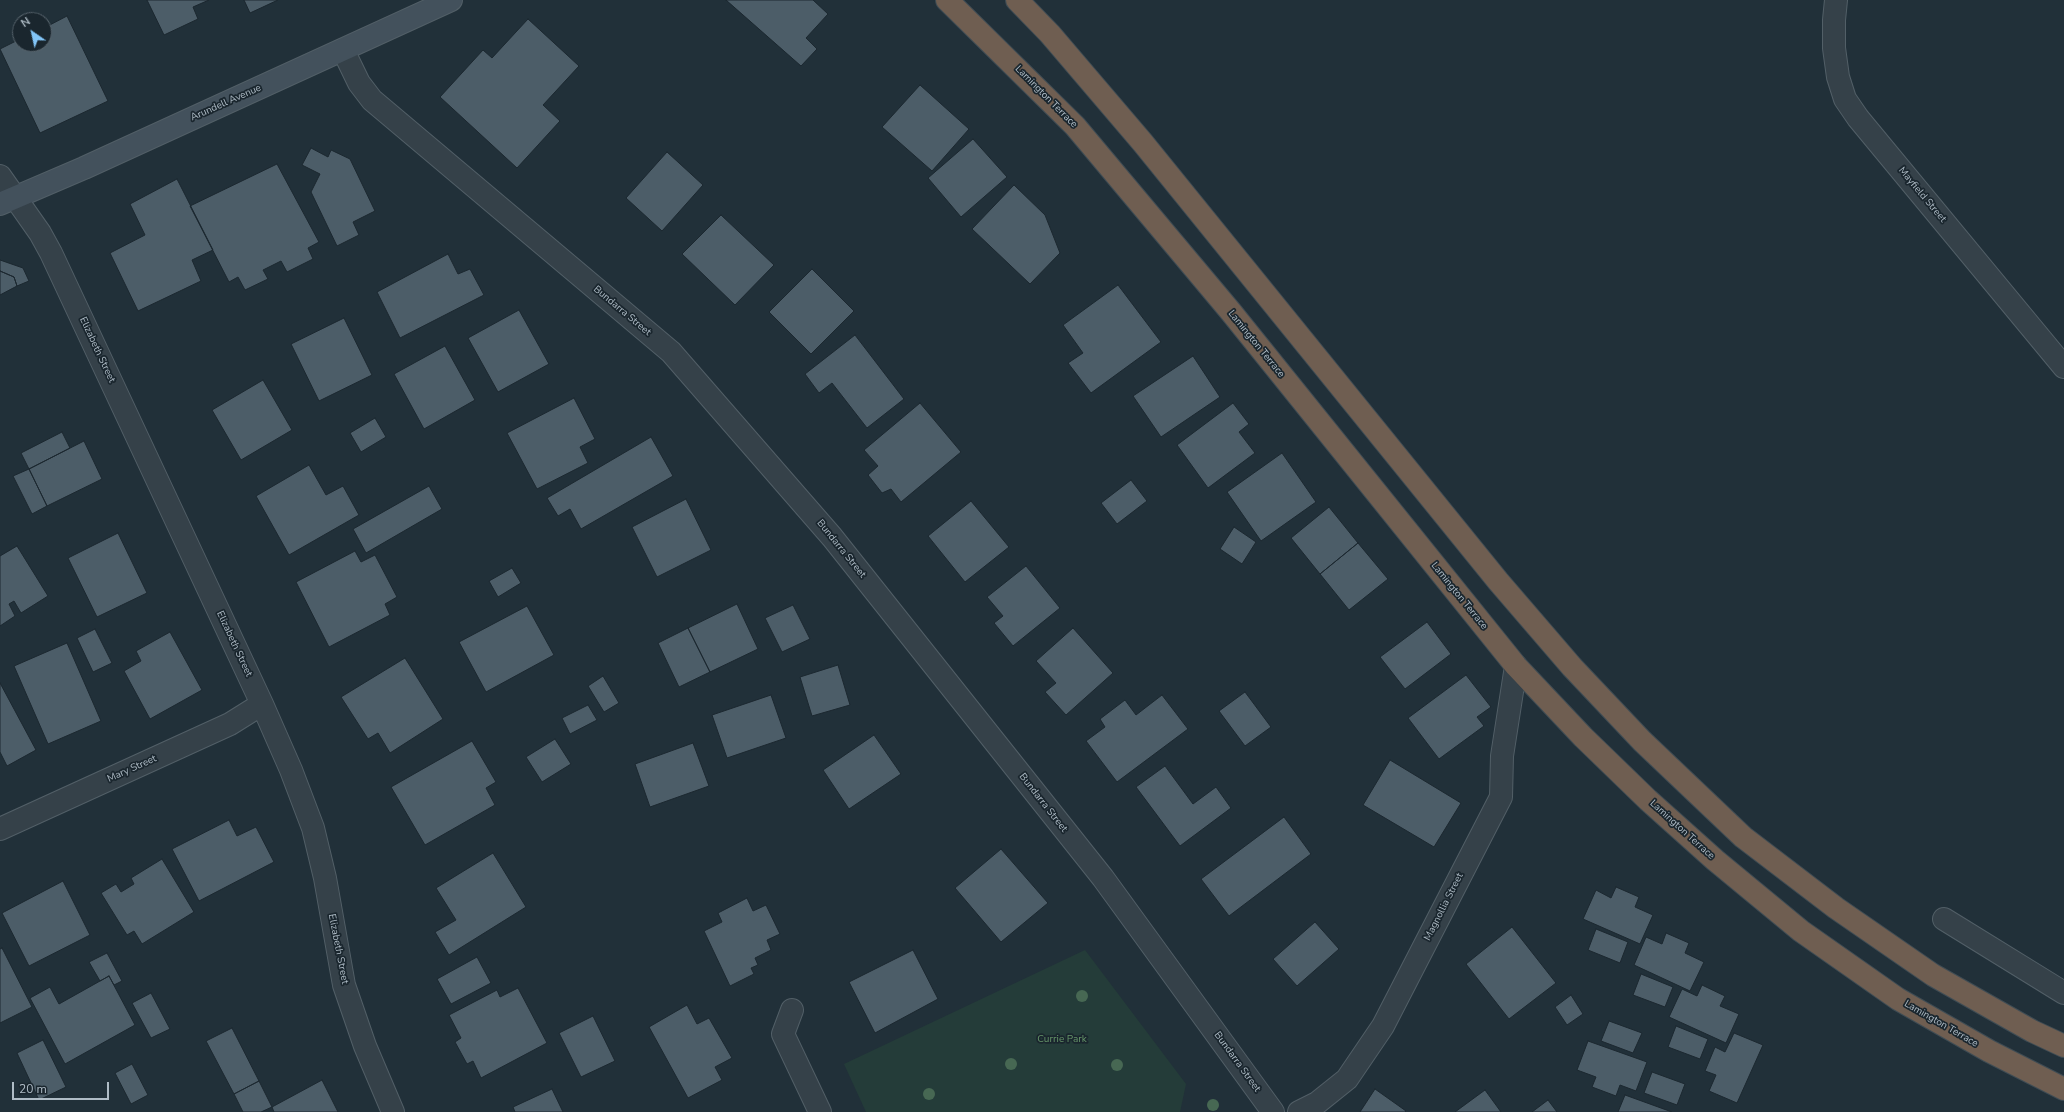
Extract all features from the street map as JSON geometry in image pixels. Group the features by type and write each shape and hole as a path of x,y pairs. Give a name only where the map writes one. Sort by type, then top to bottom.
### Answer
{"highway":[{"name":"Lamington Terrace","path":"947,0 1075,126 1231,312 1516,666 1583,737 1648,800 1715,860 1802,931 1898,999 1989,1051 2064,1088"},
{"path":"1017,0 1050,34 1143,143 1498,581 1572,667 1642,741 1743,837 1836,908 1933,976 2032,1031 2064,1046"}],"main road":[{"name":"Arundell Avenue","path":"8,201 451,0"}],"street":[{"name":"Mayfield Street","path":"1836,0 1834,48 1838,77 1845,99 1858,118 2064,367"},
{"name":"Bundarra Street","path":"343,50 359,83 372,100 671,352 832,537 1094,866 1273,1112"},
{"name":"Elizabeth Street","path":"0,176 8,201 40,233 51,253 262,704 291,770 313,828 325,878 344,985 365,1046 393,1112"},
{"name":"Magnollia Street","path":"1299,1112 1317,1103 1347,1079 1383,1026 1501,797 1502,756 1516,666"},
{"name":"Mary Street","path":"0,828 230,724 262,704"},
{"path":"1944,919 2064,993"},
{"path":"792,1010 783,1034 820,1112"}],"green space":[{"name":"Currie Park","path":"1085,950 1186,1084 1180,1112 866,1112 844,1064"}],"building":[{"path":"147,0 209,0 193,7 198,19 164,35"},
{"path":"244,0 278,0 250,13"},
{"path":"726,0 813,0 828,14 806,38 817,49 801,66"},
{"path":"67,16 108,101 40,133 0,49 12,43 12,52 52,52 52,24"},
{"path":"528,19 579,66 543,105 560,121 517,168 440,97 483,50 492,58"},
{"path":"920,85 969,129 932,171 882,127"},
{"path":"973,139 1007,177 961,217 928,178"},
{"path":"311,148 328,157 331,150 350,159 375,211 353,222 359,235 337,246 311,192 320,174 302,165"},
{"path":"667,152 703,185 662,231 626,198"},
{"path":"277,164 319,242 308,248 313,259 287,272 281,261 263,270 268,279 245,290 238,277 229,282 190,206"},
{"path":"177,179 213,250 192,260 201,281 138,311 110,253 145,235 130,204"},
{"path":"1014,185 1045,215 1060,253 1030,284 972,229"},
{"path":"721,215 774,265 735,305 682,254"},
{"path":"448,254 458,274 470,269 484,295 400,338 377,292"},
{"path":"0,260 23,268 29,281 17,286 14,277 0,271"},
{"path":"812,269 854,311 811,354 769,312"},
{"path":"0,271 14,277 17,286 0,295"},
{"path":"1118,285 1161,342 1091,393 1068,363 1083,353 1063,325"},
{"path":"519,310 549,364 498,392 468,338"},
{"path":"344,318 372,375 319,401 291,344"},
{"path":"855,335 904,399 867,428 832,383 819,393 805,374"},
{"path":"445,346 475,400 424,429 394,374"},
{"path":"1193,356 1220,397 1161,437 1133,396"},
{"path":"263,380 292,430 241,460 212,410"},
{"path":"574,398 595,439 580,447 588,463 537,489 507,433"},
{"path":"920,403 961,452 901,502 891,489 882,493 868,475 878,466 864,450"},
{"path":"1233,403 1249,424 1239,432 1255,453 1208,488 1177,445"},
{"path":"375,418 386,437 361,452 350,433"},
{"path":"62,432 70,448 29,469 21,453"},
{"path":"651,437 673,476 581,529 570,509 558,516 547,498"},
{"path":"84,441 102,479 47,506 29,469"},
{"path":"1282,453 1316,502 1261,541 1227,492"},
{"path":"309,465 326,495 343,486 359,515 289,555 256,496"},
{"path":"29,469 47,506 32,514 13,476"},
{"path":"1131,480 1147,501 1117,524 1101,503"},
{"path":"429,486 442,509 366,553 353,529"},
{"path":"686,499 711,550 657,577 632,527"},
{"path":"971,501 1009,547 965,582 928,536"},
{"path":"1329,507 1358,543 1320,574 1291,538"},
{"path":"1234,527 1256,542 1242,564 1220,549"},
{"path":"118,533 147,593 97,617 68,558"},
{"path":"1358,543 1388,579 1349,610 1320,574"},
{"path":"17,546 48,596 21,613 14,601 9,604 15,616 0,626 0,556"},
{"path":"355,551 361,562 375,555 397,597 385,604 390,615 329,647 296,582"},
{"path":"1026,566 1060,608 1013,646 994,623 1003,616 987,597"},
{"path":"512,568 521,583 498,597 489,581"},
{"path":"737,604 758,649 710,672 688,628"},
{"path":"793,605 810,639 782,652 765,618"},
{"path":"527,606 554,655 486,692 459,642"},
{"path":"1427,622 1451,654 1405,689 1380,657"},
{"path":"688,628 710,672 679,687 658,643"},
{"path":"1073,628 1113,673 1066,715 1045,692 1056,683 1036,661"},
{"path":"95,629 112,663 93,672 77,638"},
{"path":"170,632 202,690 150,719 124,671 141,661 136,651"},
{"path":"67,643 101,721 48,744 14,666"},
{"path":"405,658 443,719 390,753 378,733 368,739 341,697"},
{"path":"838,665 850,705 812,716 800,677"},
{"path":"1466,675 1491,707 1477,717 1484,726 1439,759 1408,718"},
{"path":"603,676 619,703 604,712 588,686"},
{"path":"0,683 36,750 7,766 0,752"},
{"path":"1245,692 1271,727 1245,746 1219,711"},
{"path":"771,695 786,738 727,758 712,715"},
{"path":"1162,695 1188,729 1117,782 1086,741 1105,727 1100,719 1125,700 1136,715"},
{"path":"588,705 597,720 570,734 562,718"},
{"path":"874,735 901,774 849,809 823,770"},
{"path":"555,739 571,764 542,782 526,757"},
{"path":"472,741 496,782 486,788 495,805 425,845 391,787"},
{"path":"693,743 709,786 650,807 635,764"},
{"path":"1390,760 1461,803 1434,847 1363,805"},
{"path":"1165,766 1193,804 1216,787 1231,808 1180,846 1136,787"},
{"path":"1284,817 1311,854 1229,916 1201,879"},
{"path":"229,820 237,836 256,827 274,862 199,901 172,849"},
{"path":"1001,849 1048,903 1001,942 955,888"},
{"path":"493,853 526,907 449,955 435,932 456,920 436,888"},
{"path":"162,859 194,912 142,944 134,931 127,935 101,893 116,884 121,892 134,884 131,878"},
{"path":"63,881 90,935 29,966 2,913"},
{"path":"1616,887 1639,897 1635,907 1653,915 1640,944 1583,919 1596,890 1611,898"},
{"path":"747,898 753,911 766,905 780,934 767,940 771,950 755,958 758,965 751,968 754,974 730,986 704,931 722,922 718,913"},
{"path":"1315,922 1339,949 1297,986 1273,959"},
{"path":"1512,927 1556,983 1509,1019 1466,964"},
{"path":"1596,929 1628,942 1620,963 1588,950"},
{"path":"1666,933 1689,943 1685,953 1704,962 1690,991 1634,965 1646,937 1662,944"},
{"path":"2,948 32,1007 0,1023 0,949"},
{"path":"913,950 938,999 875,1033 849,982"},
{"path":"107,953 122,981 114,985 109,976 100,981 89,962"},
{"path":"477,957 491,983 451,1004 437,979"},
{"path":"1641,974 1673,987 1665,1007 1633,995"},
{"path":"109,976 135,1025 65,1064 30,998 50,987 59,1004"},
{"path":"1702,985 1725,996 1720,1006 1739,1014 1726,1043 1669,1017 1682,989 1697,996"},
{"path":"518,988 547,1043 481,1078 473,1061 467,1064 455,1042 461,1038 449,1015 497,990 500,997"},
{"path":"151,993 170,1029 151,1038 132,1003"},
{"path":"1571,995 1583,1014 1567,1025 1555,1007"},
{"path":"687,1005 697,1024 709,1018 732,1058 715,1067 722,1080 688,1098 649,1027"},
{"path":"593,1016 615,1061 581,1077 559,1033"},
{"path":"1609,1021 1642,1033 1633,1053 1601,1041"},
{"path":"1676,1026 1708,1039 1700,1059 1668,1047"},
{"path":"232,1028 259,1081 234,1094 206,1041"},
{"path":"1734,1033 1763,1045 1737,1103 1709,1091 1716,1075 1705,1071 1715,1047 1725,1052"},
{"path":"43,1040 66,1087 39,1100 17,1053"},
{"path":"1588,1041 1647,1062 1636,1091 1620,1085 1616,1096 1592,1087 1596,1077 1577,1070"},
{"path":"132,1064 148,1095 131,1104 115,1073"},
{"path":"1652,1072 1685,1084 1677,1105 1644,1093"},
{"path":"322,1080 338,1112 274,1112 272,1107"},
{"path":"259,1081 272,1107 261,1112 243,1112 234,1094"},
{"path":"552,1089 563,1112 515,1112 513,1107"},
{"path":"1375,1089 1406,1111 1360,1112"},
{"path":"1485,1090 1501,1112 1455,1112"},
{"path":"1625,1095 1672,1112 1618,1112"},
{"path":"1548,1100 1557,1112 1532,1112"}]}
